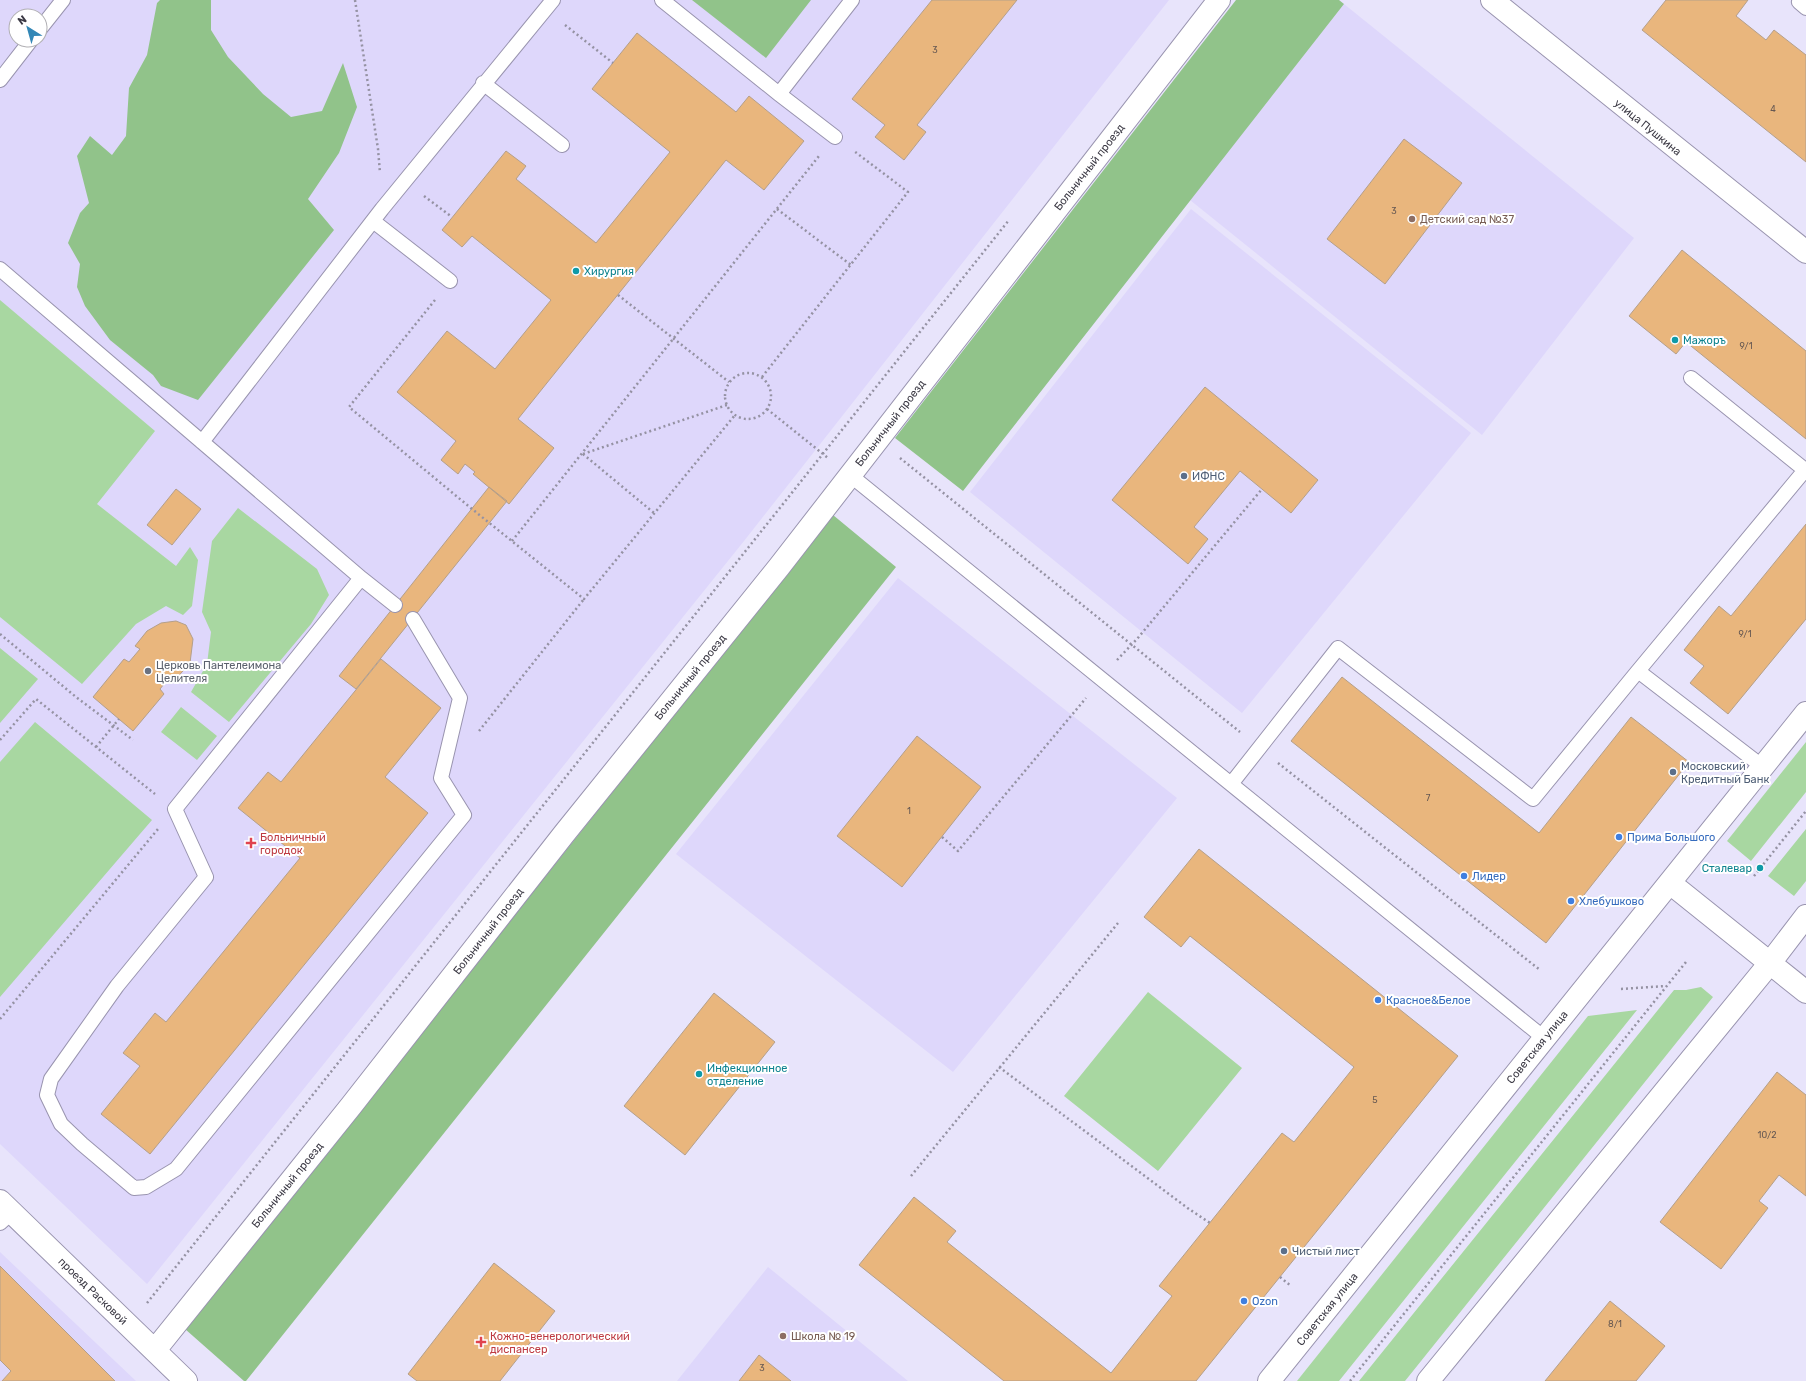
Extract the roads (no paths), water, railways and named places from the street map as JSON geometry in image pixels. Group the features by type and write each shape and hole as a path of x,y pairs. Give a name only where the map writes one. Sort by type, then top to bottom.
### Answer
{"main road":[{"name":"Больничный проезд","path":"155,1350 356,1100 564,834 779,567 1219,0"},
{"name":"улица Пушкина","path":"1492,0 1806,252"},
{"name":"Советская улица","path":"1269,1381 1806,713"},
{"path":"1670,883 1806,992"},
{"path":"1428,1381 1770,963 1806,916"},
{"name":"проезд Расковой","path":"4,1212 129,1325 186,1381"}],"lane":[{"path":"48,19 63,0"},
{"path":"662,0 835,137"},
{"path":"779,94 852,0"},
{"path":"1800,0 1799,2 1806,8"},
{"path":"202,442 405,180 483,83 549,5"},
{"path":"0,80 26,48"},
{"path":"483,83 562,145"},
{"path":"373,221 450,281"},
{"path":"0,269 394,605"},
{"path":"1231,784 1338,648 1533,799 1805,470 1691,378"},
{"path":"850,475 1544,1038"},
{"path":"361,578 175,809 206,877 117,986 51,1079 47,1095 61,1124 134,1188 146,1187 176,1169 464,815 441,778 460,698 412,619"},
{"path":"1638,671 1763,767"}],"place":[{"name":"Детский сад №37","path":"1412,219"},
{"name":"Хирургия","path":"576,271"},
{"name":"Мажоръ","path":"1675,340"},
{"name":"ИФНС","path":"1184,476"},
{"name":"Церковь Пантелеимона Целителя","path":"148,671"},
{"name":"Московский Кредитный Банк","path":"1673,772"},
{"name":"Прима Большого","path":"1619,837"},
{"name":"Больничный городок","path":"251,843"},
{"name":"Сталевар","path":"1760,868"},
{"name":"Лидер","path":"1464,876"},
{"name":"Хлебушково","path":"1571,901"},
{"name":"Красное&Белое","path":"1378,1000"},
{"name":"Инфекционное отделение","path":"699,1074"},
{"name":"Чистый лист","path":"1284,1251"},
{"name":"Ozon","path":"1244,1301"},
{"name":"Школа № 19","path":"783,1336"},
{"name":"Кожно-венерологический диспансер","path":"481,1342"}]}
